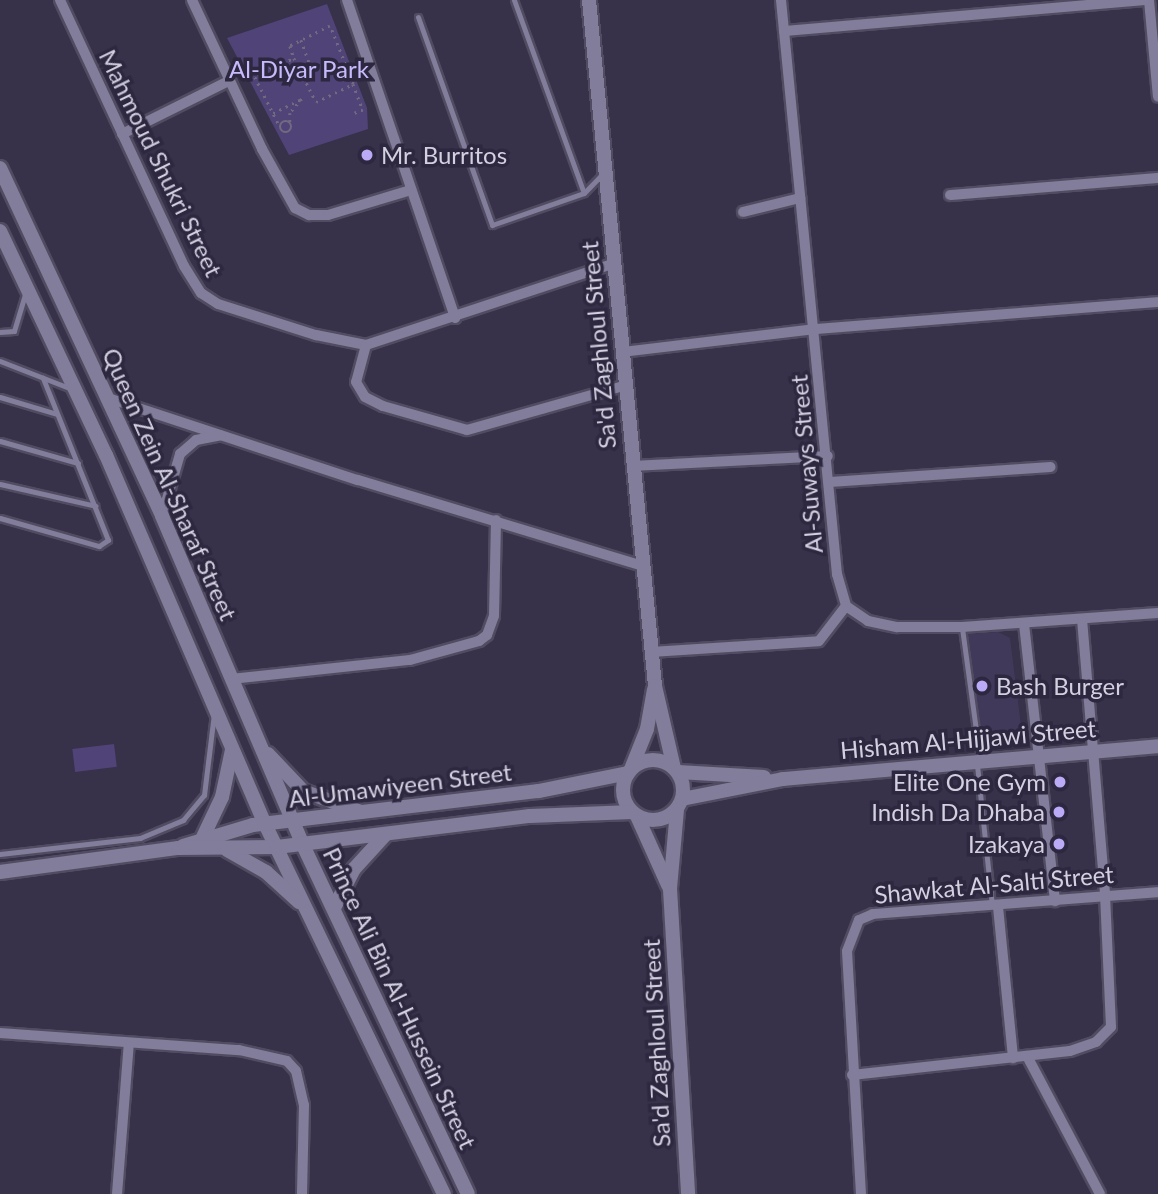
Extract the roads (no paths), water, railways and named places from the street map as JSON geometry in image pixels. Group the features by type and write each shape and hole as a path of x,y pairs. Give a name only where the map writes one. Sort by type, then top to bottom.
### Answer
{"main road":[{"name":"Sa'd Zaghloul Street","path":"589,0 651,652 655,686 676,770"},
{"name":"Queen Zein Al-Sharaf Street","path":"0,168 162,516 293,821"},
{"name":"Queen Zein Al-Sharaf Street","path":"0,231 76,391 265,824"},
{"name":"Sa'd Zaghloul Street","path":"630,771 647,729 655,686"},
{"path":"257,740 303,791 365,814"},
{"name":"Hisham Al-Hijjawi Street","path":"680,804 783,779 1158,746"},
{"path":"203,837 222,796 232,749"},
{"path":"648,760 676,770 680,804 663,819 635,814 623,793 630,771 648,760"},
{"name":"Hisham Al-Hijjawi Street","path":"676,770 783,779"},
{"name":"Al-Umawiyeen Street","path":"178,848 203,837 265,824 538,792 630,771"},
{"name":"Sa'd Zaghloul Street","path":"680,804 670,889 688,1194"},
{"name":"Sa'd Zaghloul Street","path":"635,814 670,889"},
{"name":"Al-Umawiyeen Street","path":"0,872 178,848 277,847 540,815 635,814"},
{"name":"Prince Ali Bin Al-Hussein Street","path":"293,821 468,1194"},
{"name":"Prince Ali Bin Al-Hussein Street","path":"265,824 444,1194"},
{"path":"334,908 354,869 386,835"},
{"path":"223,848 266,872 308,909"}],"street":[{"name":"Mahmoud Shukri Street","path":"60,0 122,134 201,293 265,321 366,345"},
{"path":"192,0 230,82 295,208 309,215 328,215 411,190"},
{"path":"347,0 454,318"},
{"name":"Al-Suways Street","path":"781,0 828,456 837,574 846,606"},
{"path":"784,31 1149,0 1158,97"},
{"path":"122,134 230,82"},
{"path":"950,195 1158,178"},
{"path":"743,212 800,198"},
{"path":"613,264 366,345 356,382 365,397 383,407 467,430 624,386"},
{"path":"622,352 815,329 1158,302"},
{"path":"108,398 642,566"},
{"path":"162,516 180,454 196,440 224,434"},
{"path":"632,466 828,456"},
{"path":"830,482 1051,467"},
{"path":"231,679 410,660 479,641 487,635 494,616 496,520"},
{"path":"651,652 819,641 846,606 879,625 962,627 1158,613"},
{"path":"852,1075 1083,1048 1111,1027 1105,893 1082,620"},
{"path":"1024,624 1055,901"},
{"name":"Shawkat Al-Salti Street","path":"861,1194 852,1075 847,951 855,925 873,914 995,908 1105,893 1158,892"},
{"path":"995,908 1013,1058"},
{"path":"0,1033 239,1050 272,1054 287,1061 296,1071 304,1105 302,1194"},
{"path":"117,1194 129,1043"},
{"path":"1027,1056 1100,1194"}],"lane":[{"path":"514,0 584,193"},
{"path":"418,17 492,225 584,193 604,172"},
{"path":"0,332 13,331 27,288"},
{"path":"0,361 76,391"},
{"path":"0,518 103,546 108,540 43,378"},
{"path":"0,397 58,414"},
{"path":"0,441 78,463"},
{"path":"0,484 96,506"},
{"path":"962,627 995,908"},
{"path":"0,854 140,838 183,820 204,796 215,711"}],"place":[{"name":"Mr. Burritos","path":"367,155"},
{"name":"Bash Burger","path":"982,686"},
{"name":"Elite One Gym","path":"1060,782"},
{"name":"Indish Da Dhaba","path":"1059,812"},
{"name":"Izakaya","path":"1059,844"}],"park label":[{"name":"Al-Diyar Park","path":"299,69"}]}
